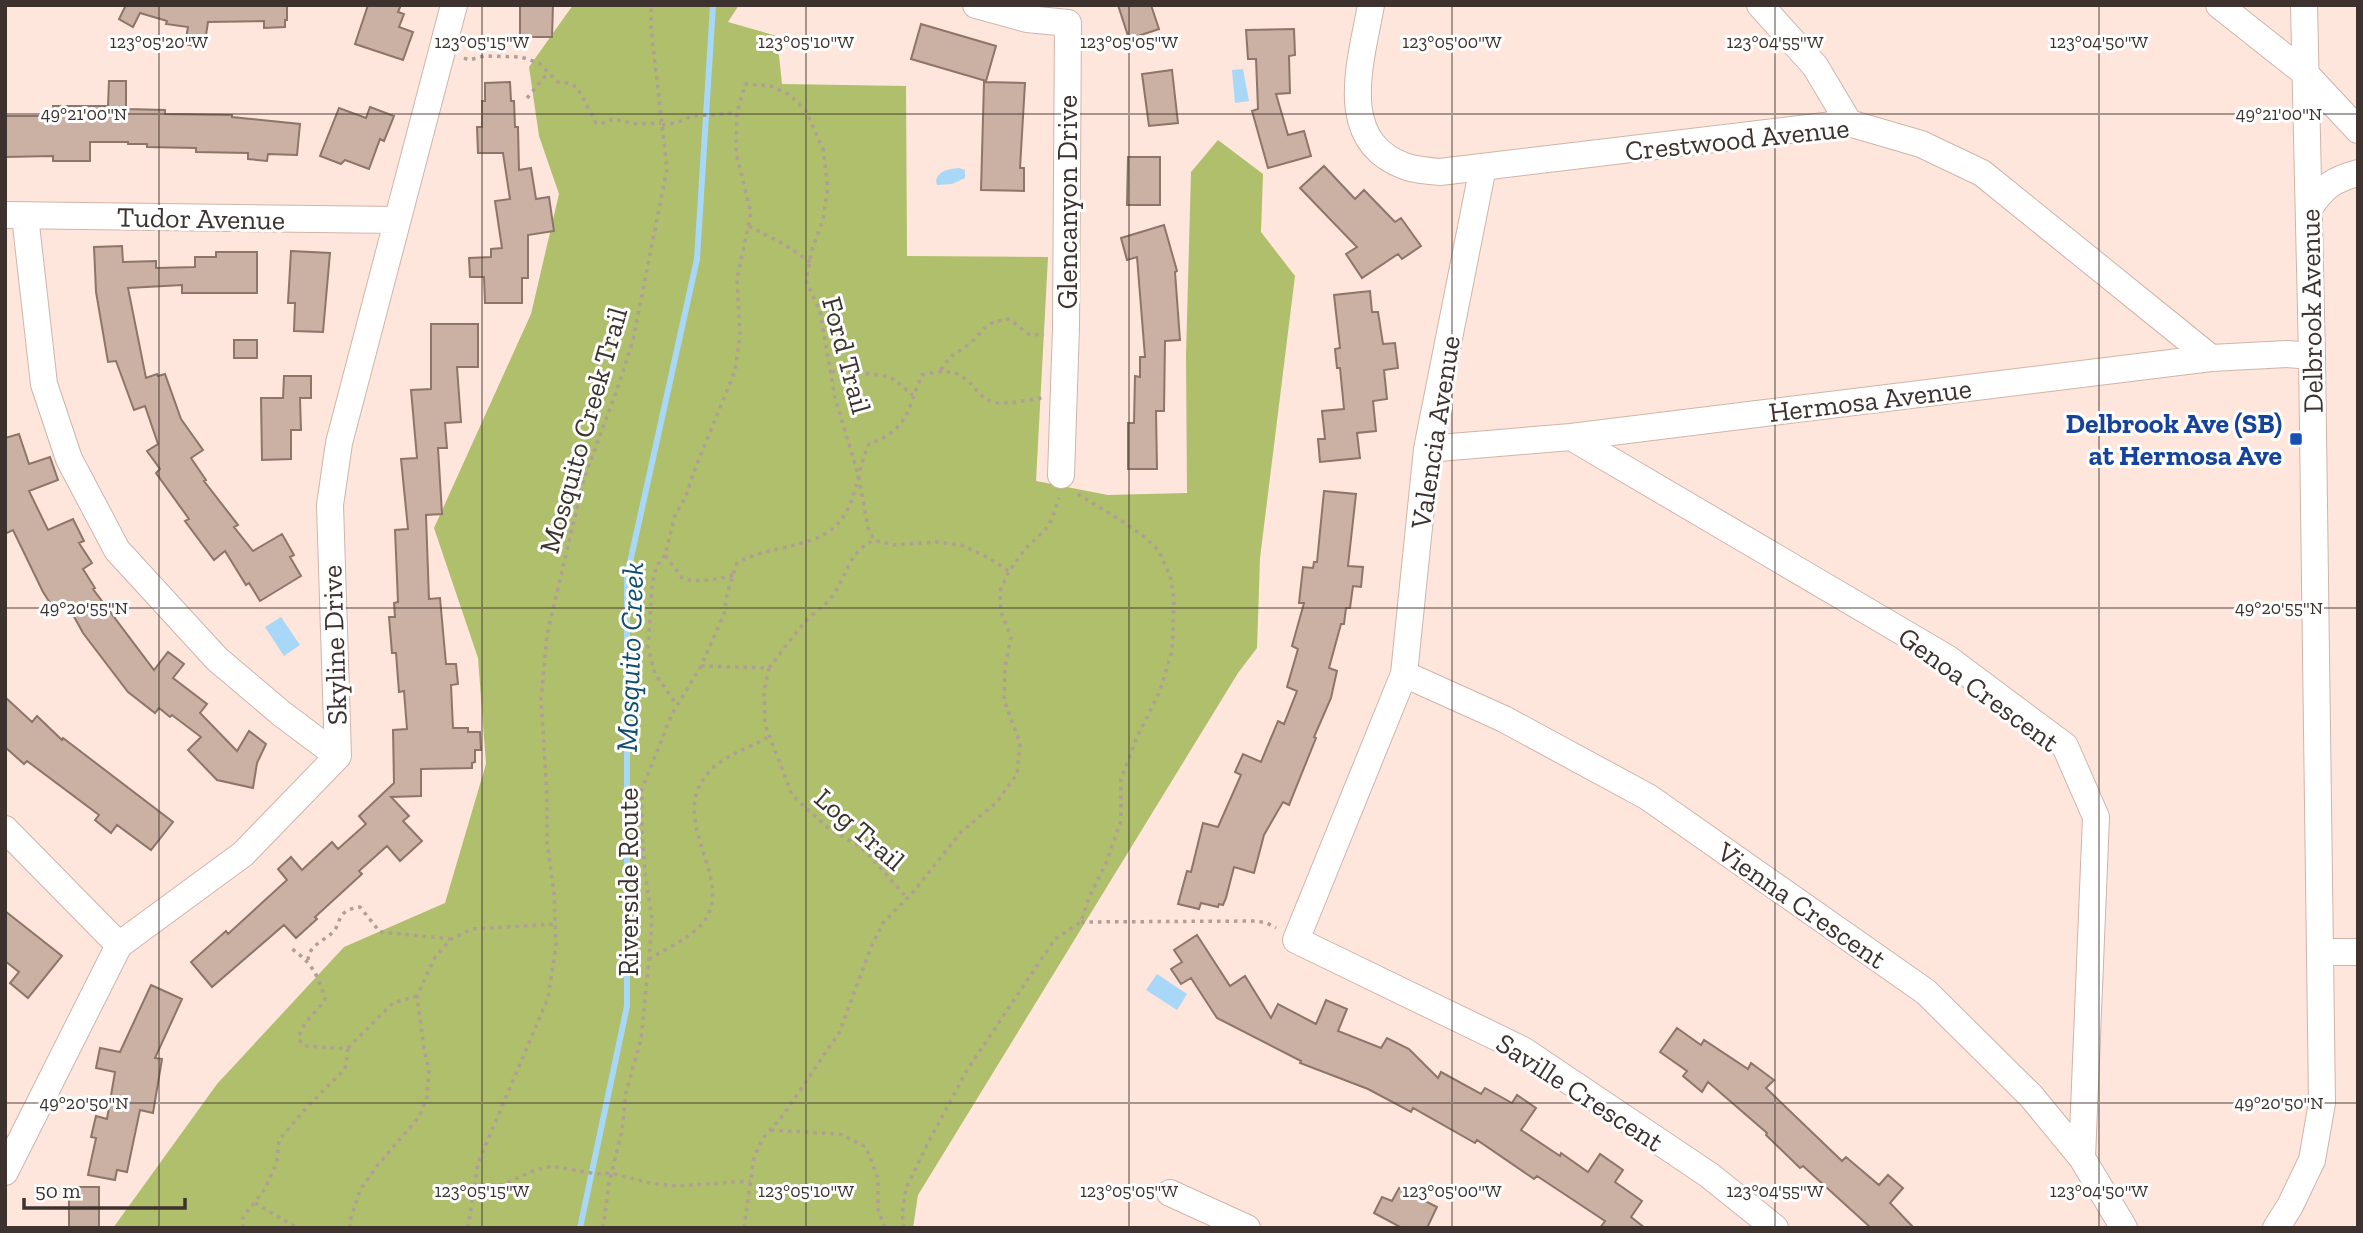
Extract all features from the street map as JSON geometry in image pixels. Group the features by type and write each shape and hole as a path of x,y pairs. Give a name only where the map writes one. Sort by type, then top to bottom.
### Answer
{"street":[{"name":"Skyline Drive","path":"5,1172 119,945 243,854 338,756 330,505 339,443 454,5"},
{"name":"Glencanyon Drive","path":"976,5 1027,19 1068,14 1066,328 1061,478"},
{"path":"1371,5 1360,68 1357,110 1366,136 1381,154 1408,167 1440,172 1483,167"},
{"path":"1760,5 1815,66 1849,123"},
{"path":"2219,5 2305,73 2358,130"},
{"name":"Delbrook Avenue","path":"2276,1228 2312,1160 2322,1103 2312,356 2304,5"},
{"name":"Crestwood Avenue","path":"1483,167 1849,123 1922,144 1982,173 2211,358"},
{"name":"Valencia Avenue","path":"1296,940 1404,674 1427,449 1483,167"},
{"path":"2309,209 2321,190 2336,180 2358,173"},
{"path":"15,216 44,384 69,459 117,550 217,659 282,714 338,756"},
{"name":"Tudor Avenue","path":"15,216 397,220"},
{"name":"Hermosa Avenue","path":"1427,449 1571,437 2211,358 2287,354 2312,356"},
{"name":"Genoa Crescent","path":"1571,437 1947,658 2064,746 2096,817 2082,1158"},
{"name":"Vienna Crescent","path":"1404,674 1504,719 1648,797 1926,992 2031,1096 2082,1158 2124,1228"},
{"path":"5,829 119,945"},
{"name":"Saville Crescent","path":"1296,940 1523,1050 1709,1175 1774,1228"},
{"path":"2320,952 2358,952"},
{"path":"1170,1193 1247,1228"}],"path":[{"name":"Mosquito Creek Trail","path":"468,1228 478,1163 548,998 556,945 554,892 547,844 541,700 547,635 583,482 632,340 667,169 651,28 651,5"},
{"path":"442,51 469,60 484,56 521,57 539,63 558,82 577,87 596,123 607,123 612,119 637,124 662,124 676,123 692,116 737,113 736,153 751,213 737,279 740,335 735,371 686,496 675,515 665,555 656,567 652,587 648,647 655,674 677,705"},
{"path":"527,98 549,72"},
{"name":"Ford Trail","path":"737,113 745,84 771,86 790,95 806,111 823,149 828,188 823,219 812,250 806,281 820,310 835,398 858,474 864,515 874,540"},
{"path":"748,226 787,246 810,262"},
{"path":"941,370 949,356 971,342 985,326 996,320 1010,319 1028,334 1046,335 1066,328"},
{"path":"831,372 848,370 859,374 882,375 891,378 913,395"},
{"path":"665,555 683,579 695,581 733,575 737,563 749,556 821,536 840,522 848,507 869,444 886,438 905,421 922,375 941,370 956,373 967,380 980,395 991,401 1006,403 1063,396"},
{"path":"744,1228 754,1157 763,1138 782,1118 839,1033 883,923 961,832 997,802 1017,774 1020,743 1004,699 1005,667 1011,637 1001,612 1000,591 1009,571 1052,519 1058,505 1061,478"},
{"path":"1061,478 1071,491 1092,501 1146,538 1158,551 1170,576 1174,599 1172,651 1160,691 1137,737 1121,779 1121,821 1081,922"},
{"path":"701,666 769,668 806,621 828,602 840,585 851,558 861,546 874,540 893,545 936,542 961,545 988,557 1009,571"},
{"name":"Riverside Route","path":"603,1228 611,1173 622,1131 626,1093 641,1040 649,959 652,919 644,862 642,789 677,705 701,666 724,614 733,575"},
{"name":"Log Trail","path":"769,668 764,691 765,724 792,795 827,827 869,855 907,898"},
{"path":"649,959 699,928 712,909 714,888 697,836 694,817 696,797 703,780 714,767 732,755 770,736"},
{"path":"348,1049 304,1046 299,1040 303,1026 325,999 308,960 308,954 332,934 340,917 347,910 359,907 380,932 451,939"},
{"path":"904,1228 902,1214 906,1188 928,1143 967,1070 1055,939 1081,922 1155,920 1184,923 1256,921 1267,923 1296,940"},
{"path":"349,1228 359,1190 419,1117 428,1097 429,1070 417,996 435,957 451,939 472,929 555,924"},
{"path":"292,949 308,960"},
{"path":"243,1228 243,1217 255,1203 277,1162 279,1139 345,1069 348,1049 393,1003 417,996"},
{"path":"771,1130 840,1134 866,1147 878,1178 878,1209 885,1228"},
{"path":"474,1185 502,1185 535,1170 552,1166 597,1174 611,1173 650,1183 677,1186 750,1181"},
{"path":"255,1203 302,1228"}],"green space":[{"path":"573,5 739,5 728,22 777,36 782,84 906,86 907,256 1048,257 1036,481 1108,495 1187,493 1186,355 1191,172 1218,140 1263,174 1261,232 1295,276 1260,558 1257,648 1238,673 918,1195 913,1228 113,1228 217,1084 344,947 445,903 486,764 478,658 434,528 531,314 559,194 539,136 529,67"}],"water":[{"path":"1243,69 1249,101 1235,103 1232,70"},
{"path":"959,168 965,170 965,178 952,184 937,185 937,177 942,172"},
{"path":"281,617 300,645 284,656 265,627"},
{"path":"1157,974 1187,994 1177,1010 1146,990"}],"building":[{"path":"126,5 287,5 287,20 285,27 264,28 264,21 208,22 204,48 185,44 188,27 166,24 167,21 140,13 133,27 119,19"},
{"path":"368,5 401,5 398,12 404,14 399,27 413,32 403,60 355,44"},
{"path":"520,5 553,5 552,37 520,37"},
{"path":"1118,5 1151,5 1159,29 1129,39"},
{"path":"921,24 996,46 986,81 911,59"},
{"path":"1294,29 1295,55 1289,56 1290,93 1276,94 1288,135 1304,131 1311,156 1268,168 1252,111 1258,109 1256,59 1248,59 1246,30"},
{"path":"1172,70 1178,123 1149,126 1142,74"},
{"path":"109,81 126,81 126,109 165,110 165,114 232,115 300,124 297,155 268,154 267,161 248,159 248,153 196,152 196,148 147,147 147,144 128,142 90,142 90,161 53,161 53,156 5,157 5,116 53,116 53,106 108,106"},
{"path":"510,82 515,127 518,127 519,170 531,168 536,199 549,197 554,231 528,235 528,278 522,278 522,303 485,303 484,277 470,277 469,258 491,257 491,249 502,248 495,201 510,199 503,153 478,153 477,127 482,127 485,83"},
{"path":"984,82 1025,83 1020,168 1024,168 1024,191 981,190"},
{"path":"370,107 394,116 384,141 380,139 369,169 345,160 341,164 320,156 339,108 366,118"},
{"path":"1128,157 1160,157 1160,205 1127,205"},
{"path":"1324,166 1355,199 1364,190 1395,222 1401,218 1421,246 1402,259 1398,254 1362,278 1346,254 1357,247 1300,188"},
{"path":"1164,225 1177,271 1180,340 1165,341 1164,411 1156,411 1157,469 1128,469 1128,423 1134,423 1135,376 1140,377 1140,357 1145,357 1137,257 1127,260 1121,238"},
{"path":"122,246 123,262 156,261 156,268 195,267 195,257 216,257 216,252 257,252 257,293 182,293 182,285 128,288 146,378 165,374 181,419 203,450 191,458 206,480 204,481 238,525 234,527 253,551 282,534 294,555 290,557 301,576 260,601 249,583 246,585 225,551 214,560 185,521 189,519 156,473 160,469 147,451 158,444 145,406 134,410 116,361 108,362 96,292 94,247"},
{"path":"291,251 330,253 323,332 294,331 295,303 288,303"},
{"path":"1370,291 1372,312 1378,312 1383,344 1395,343 1398,368 1384,370 1387,399 1373,401 1376,431 1357,433 1360,458 1320,462 1318,439 1325,439 1322,411 1344,409 1340,368 1337,368 1335,349 1340,348 1334,295"},
{"path":"431,324 478,324 478,367 457,367 461,422 445,423 447,448 438,448 442,514 426,515 429,599 440,598 446,664 456,664 458,684 451,685 453,728 468,728 468,732 480,732 481,750 475,750 472,768 421,769 421,796 391,797 409,816 403,821 422,841 400,861 387,846 359,871 362,874 296,938 284,925 212,987 191,962 226,931 228,934 287,880 278,869 291,857 302,870 332,842 338,849 366,824 359,816 394,783 393,730 407,729 404,691 399,692 396,653 392,653 389,617 395,617 394,603 398,602 395,530 408,529 401,459 417,458 411,390 431,389"},
{"path":"234,340 257,340 257,358 234,358"},
{"path":"284,376 311,376 311,398 300,398 301,430 291,430 291,459 262,460 261,398 283,398"},
{"path":"19,434 29,464 50,457 58,480 29,491 48,530 73,519 84,541 79,543 92,563 83,569 95,588 93,589 154,670 168,652 184,664 173,678 207,704 200,713 237,751 249,731 266,744 257,763 253,788 217,780 188,750 201,737 159,708 155,713 128,692 83,633 66,602 54,609 13,530 5,534 5,438"},
{"path":"1324,491 1356,494 1348,566 1363,567 1361,587 1353,586 1350,608 1346,608 1344,624 1341,624 1329,668 1337,671 1331,698 1289,805 1283,802 1264,835 1254,873 1234,867 1223,905 1219,904 1218,907 1201,903 1199,909 1178,904 1187,871 1191,872 1203,823 1218,827 1241,775 1235,772 1243,754 1261,762 1278,721 1284,724 1297,691 1287,687 1298,649 1292,646 1304,603 1299,603 1303,567 1313,568 1314,562 1317,562"},
{"path":"5,697 32,722 37,716 62,740 63,738 173,822 151,850 117,825 111,833 95,820 99,815 27,761 24,764 5,747"},
{"path":"5,911 62,956 28,998 10,983 19,972 5,961"},
{"path":"1197,935 1230,986 1245,976 1271,1018 1278,1004 1316,1024 1326,1000 1347,1009 1338,1031 1381,1048 1387,1038 1409,1049 1438,1078 1441,1072 1481,1094 1485,1088 1512,1103 1517,1095 1536,1108 1521,1130 1588,1172 1600,1154 1623,1170 1615,1182 1642,1201 1631,1217 1645,1228 1600,1228 1605,1221 1537,1176 1534,1179 1477,1140 1475,1143 1413,1108 1411,1112 1368,1089 1300,1063 1301,1061 1217,1018 1191,978 1181,984 1171,969 1182,962 1174,950"},
{"path":"151,985 182,999 155,1058 162,1059 153,1113 140,1110 127,1172 117,1170 115,1180 88,1175 96,1138 91,1137 96,1116 107,1119 115,1072 96,1068 100,1048 120,1052"},
{"path":"1677,1028 1701,1045 1704,1040 1748,1069 1751,1063 1774,1080 1766,1088 1842,1161 1846,1157 1879,1185 1888,1175 1903,1188 1890,1203 1914,1228 1871,1228 1803,1166 1800,1168 1767,1133 1708,1082 1702,1092 1683,1076 1687,1071 1660,1052"},
{"path":"76,1187 99,1187 99,1228 69,1228 69,1199 76,1196"},
{"path":"1399,1188 1437,1207 1427,1228 1402,1228 1374,1213 1382,1197 1392,1201"}],"waterway":[{"name":"Mosquito Creek","path":"580,1228 627,1006 627,576 697,259 713,5"}],"place":[{"name":"Delbrook Ave (SB) at Hermosa Ave","path":"2296,439"}]}
